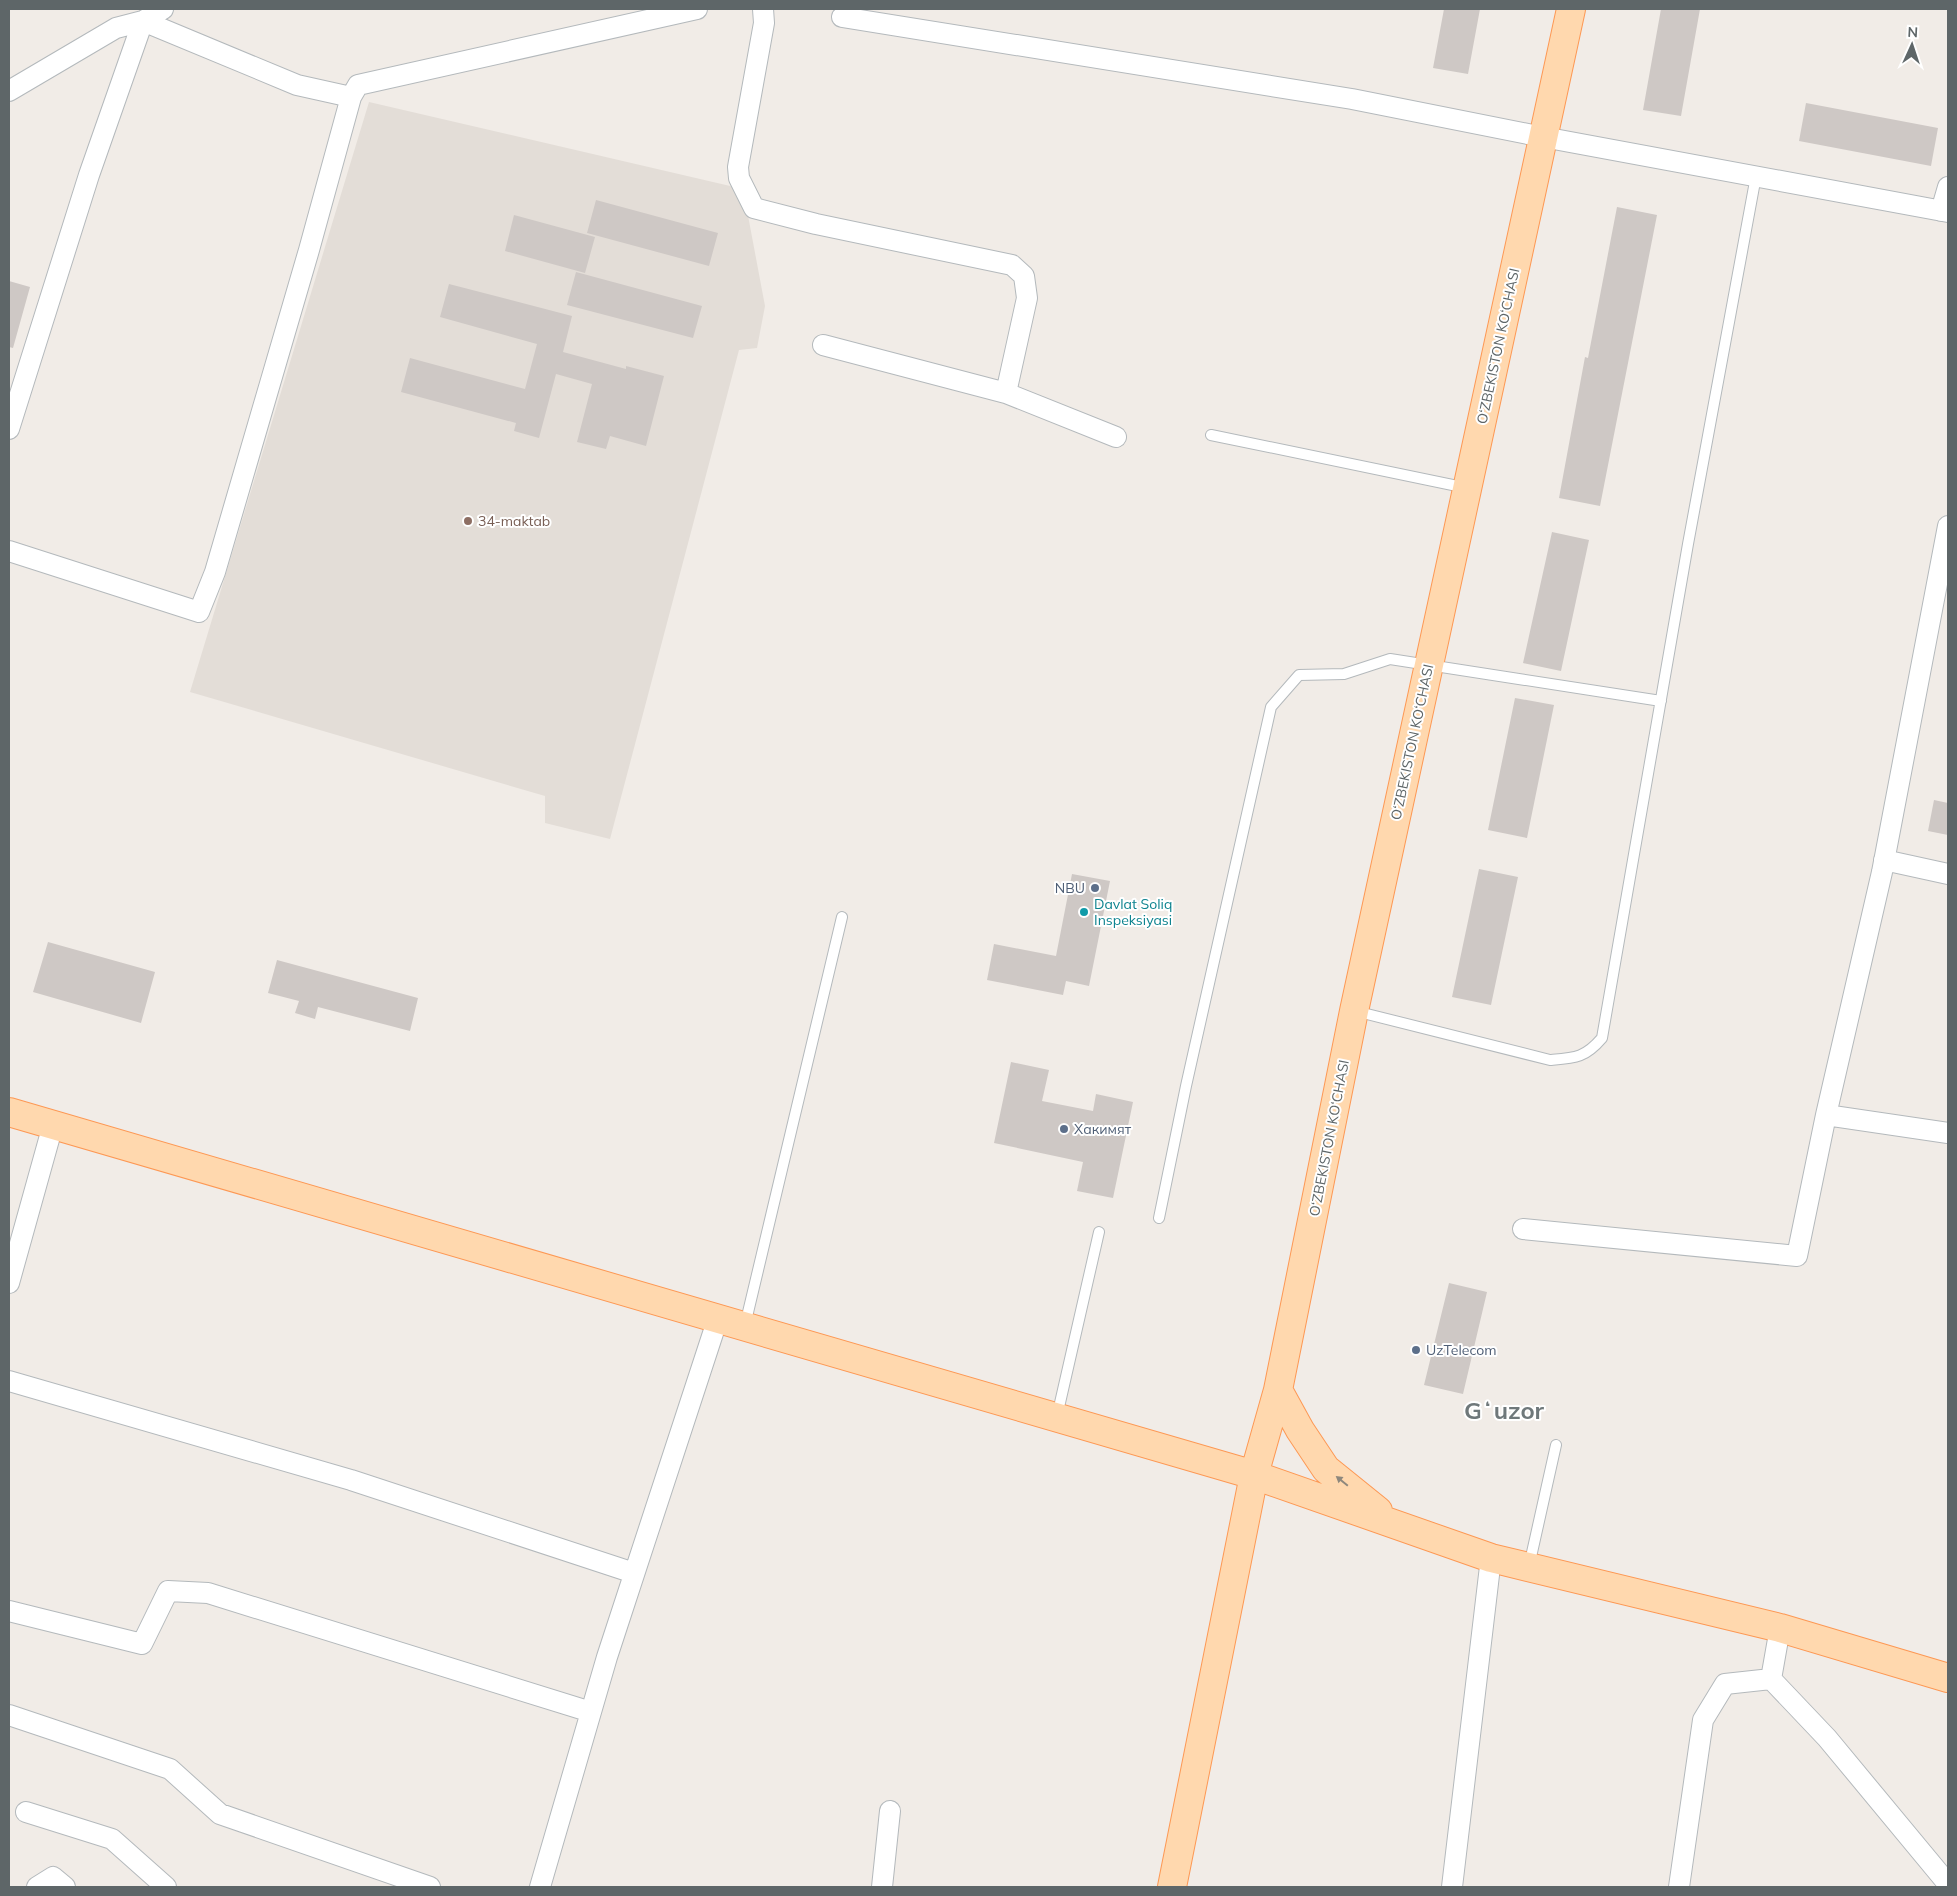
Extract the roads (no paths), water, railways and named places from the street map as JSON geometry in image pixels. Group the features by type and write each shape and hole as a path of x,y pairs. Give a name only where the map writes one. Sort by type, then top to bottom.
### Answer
{"main road":[{"name":"O‘ZBEKISTON KO‘CHASI","path":"1172,1887 1254,1475 1278,1390 1354,1011 1571,9"},
{"path":"9,1112 1254,1475 1492,1558 1780,1628 1948,1678"},
{"path":"1278,1390 1300,1430 1326,1469 1393,1523"}],"street":[{"path":"9,91 116,28 143,21 163,9"},
{"path":"9,551 199,612 218,563 309,250 351,97 358,85 697,9"},
{"path":"762,9 764,23 738,166 739,178 754,208 816,224 1012,265 1024,276 1026,298 1006,393"},
{"path":"842,17 1352,99 1543,137 1944,211 1948,187"},
{"path":"143,21 297,86 351,97"},
{"path":"9,429 89,175 143,21"},
{"path":"823,345 1006,393 1116,437"},
{"path":"1522,1229 1797,1256 1826,1114 1884,860 1948,526"},
{"path":"1884,860 1948,874"},
{"path":"1826,1114 1948,1133"},
{"path":"9,1283 53,1125"},
{"path":"540,1887 634,1573 718,1318"},
{"path":"9,1381 351,1480 634,1573"},
{"path":"1452,1887 1492,1558"},
{"path":"9,1611 142,1644 168,1591 208,1593 591,1712"},
{"path":"1771,1680 1780,1628"},
{"path":"1771,1680 1827,1738 1946,1885"},
{"path":"1679,1887 1703,1720 1725,1684 1771,1680"},
{"path":"9,1715 170,1769 220,1814 430,1887"},
{"path":"882,1887 890,1811"},
{"path":"26,1812 112,1840 166,1887"},
{"path":"37,1887 53,1877 65,1887"}],"lane":[{"path":"1354,1011 1550,1060 1579,1058 1592,1050 1602,1038 1756,176"},
{"path":"1211,435 1467,488"},
{"path":"1159,1218 1188,1076 1271,707 1298,675 1344,674 1390,659 1661,701"},
{"path":"745,1326 842,917"},
{"path":"1057,1417 1099,1232"},
{"path":"1529,1567 1556,1445"}],"place":[{"name":"34-maktab","path":"468,521"},
{"name":"NBU","path":"1095,888"},
{"name":"Davlat Soliq Inspeksiyasi","path":"1084,912"},
{"name":"Хакимят","path":"1064,1129"},
{"name":"UzTelecom","path":"1416,1350"}],"district":[{"name":"Gʻuzor","path":"1504,1410"}]}
